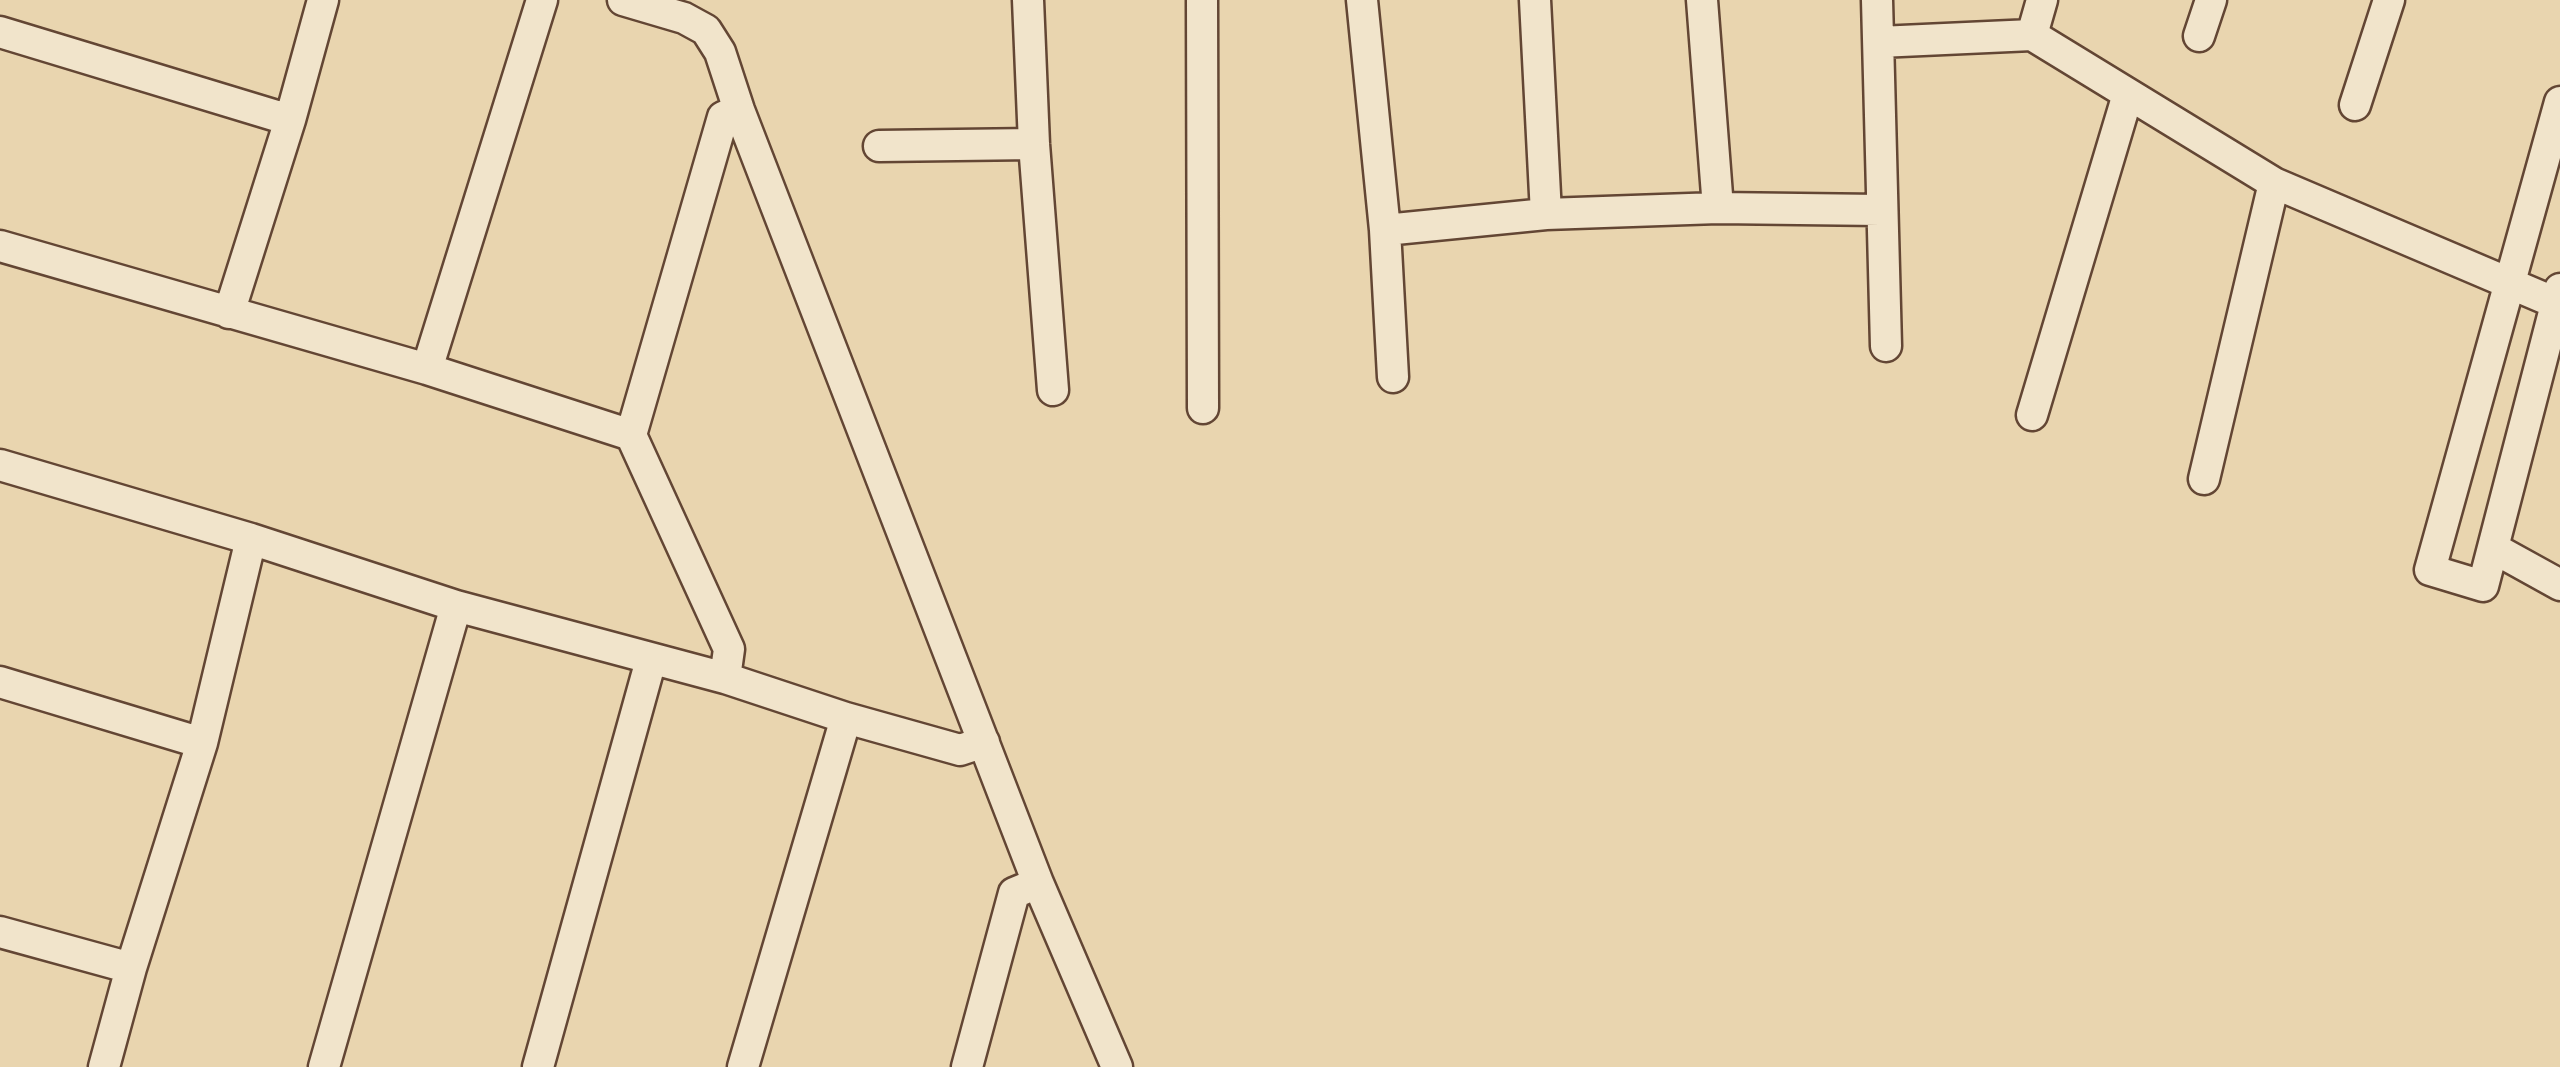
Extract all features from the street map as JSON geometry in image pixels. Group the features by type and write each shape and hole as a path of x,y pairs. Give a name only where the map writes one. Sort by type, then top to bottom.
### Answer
{"street":[{"path":"229,313 324,0"},
{"path":"427,370 542,0"},
{"path":"622,0 684,18 706,30 720,52 1038,884 1117,1067"},
{"path":"1028,0 1034,144 1053,390"},
{"path":"1202,0 1204,408"},
{"path":"1362,0 1385,230 1394,377"},
{"path":"1535,0 1546,214"},
{"path":"1702,0 1718,208"},
{"path":"1877,0 1886,346"},
{"path":"2032,35 2042,0"},
{"path":"2199,36 2211,0"},
{"path":"2354,104 2389,0"},
{"path":"0,32 290,120"},
{"path":"1879,42 2032,35 2274,183 2507,285 2558,296 2550,371 2483,586 2430,570 2507,285 2560,102"},
{"path":"2032,415 2128,94"},
{"path":"725,678 729,649 631,435 723,117 739,110"},
{"path":"879,146 1034,144"},
{"path":"2204,479 2274,183"},
{"path":"1385,230 1546,214 1718,208 1880,210"},
{"path":"0,246 427,370 631,435"},
{"path":"0,465 251,539 456,606 725,678 846,718 960,750 984,742"},
{"path":"104,1067 202,743 251,539"},
{"path":"2494,549 2560,585"},
{"path":"324,1067 456,606"},
{"path":"538,1067 651,660"},
{"path":"0,682 202,743"},
{"path":"743,1067 846,718"},
{"path":"967,1067 1014,893 1038,884"},
{"path":"0,932 131,968"}]}
